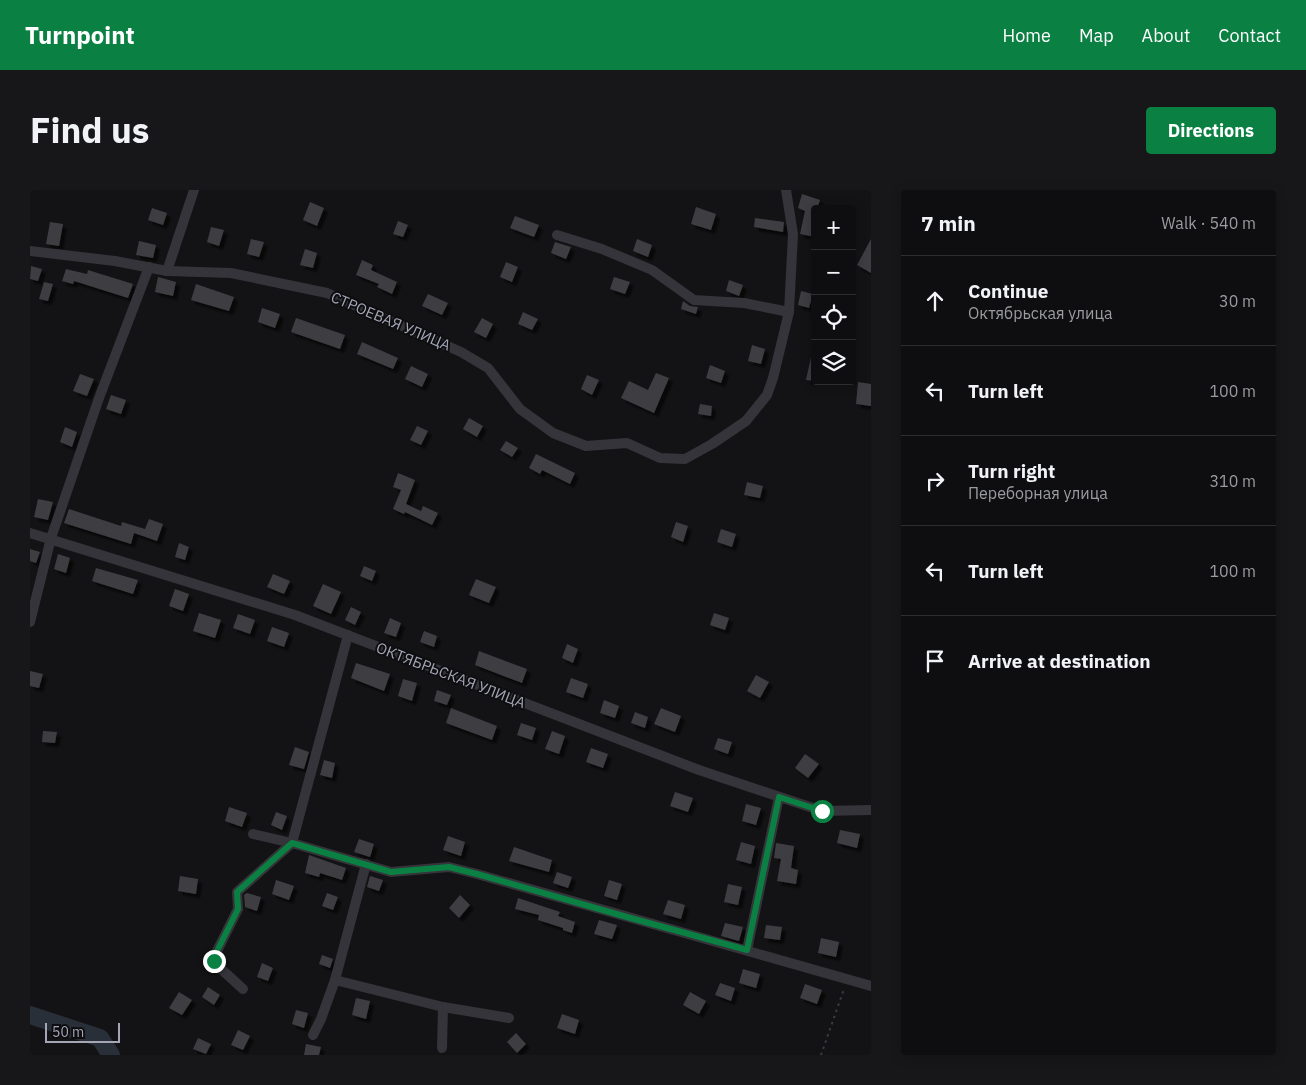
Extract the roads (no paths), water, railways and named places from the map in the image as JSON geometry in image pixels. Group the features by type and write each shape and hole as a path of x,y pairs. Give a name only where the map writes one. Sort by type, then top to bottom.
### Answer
{"street":[{"path":"166,271 194,190"},
{"name":"СТРОЕВАЯ УЛИЦА","path":"30,251 115,261 166,271 231,273 327,293 461,352 488,368 520,409 553,433 586,446 628,443 660,458 686,459 712,444 746,420 767,395 789,312 793,234 786,190"},
{"path":"557,235 602,249 652,270 694,300 744,303 789,312"},
{"path":"30,622 52,538 99,398 149,267"},
{"name":"ОКТЯБРЬСКАЯ УЛИЦА","path":"30,533 52,538 295,615 699,770 779,797 822,811 871,810"},
{"path":"243,989 214,961 216,953 238,909 237,892 292,843 348,635"},
{"path":"747,950 779,797"},
{"path":"253,834 292,843 391,872 449,867 871,986"},
{"path":"313,1035 335,980 366,864"},
{"path":"335,980 443,1007 509,1018"},
{"path":"442,1048 443,1007"}],"waterway":[{"path":"30,1015 100,1038 111,1055"}]}
